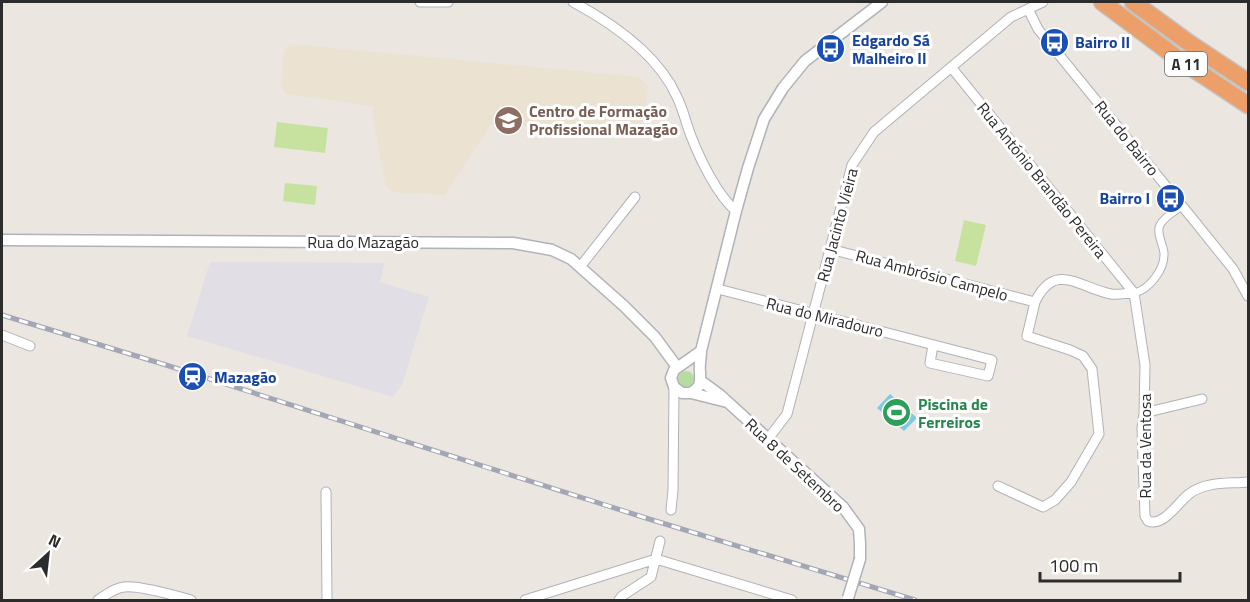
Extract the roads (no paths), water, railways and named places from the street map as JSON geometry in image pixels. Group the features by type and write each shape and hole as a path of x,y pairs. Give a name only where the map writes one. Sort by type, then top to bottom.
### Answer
{"highway":[{"name":"A 11","path":"1102,2 1177,58 1248,105"},
{"name":"A 11","path":"1133,2 1248,82"}],"street":[{"path":"420,2 448,2"},
{"path":"573,2 613,27 656,64 678,98 702,163 727,204 736,211"},
{"path":"674,387 682,393 691,393 700,385 701,351 736,211 764,119 783,88 805,61 882,2"},
{"name":"Rua Jacinto Vieira","path":"768,439 787,414 852,165 874,132 1011,17 1043,2"},
{"name":"Rua do Bairro","path":"1028,9 1038,29 1233,269 1248,296"},
{"name":"Rua António Brandão Pereira","path":"951,67 1134,293"},
{"path":"580,267 635,197"},
{"path":"998,486 1043,507 1055,500 1071,482 1099,434 1092,369 1083,356 1027,336 1035,302 1041,291 1050,281 1061,278 1113,294 1143,290 1164,259 1159,226 1162,221 1182,206"},
{"name":"Rua do Mazagão","path":"2,240 513,243 552,250 571,259 624,306 681,365"},
{"name":"Rua Ambrósio Campelo","path":"830,249 1035,302"},
{"name":"Rua do Miradouro","path":"717,290 992,360 988,376 930,363 933,345"},
{"name":"Rua da Ventosa","path":"1134,293 1145,365 1142,428 1145,516 1148,520 1157,522 1171,513 1187,495 1199,487 1248,482"},
{"path":"2,335 30,346"},
{"path":"671,510 674,387 671,378 674,370 701,351"},
{"path":"681,365 694,366 700,377"},
{"name":"Rua 8 de Setembro","path":"700,377 843,507 859,529 860,559 847,599"},
{"name":"Rua 8 de Setembro","path":"691,393 727,402"},
{"path":"1144,413 1202,399"},
{"path":"326,492 327,600"},
{"path":"619,600 651,577 660,541"},
{"path":"525,600 656,559 792,600"},
{"path":"98,600 112,591 125,587 153,591 170,598 191,600"}],"water":[{"name":"Piscina de Ferreiros","path":"890,394 917,418 904,431 877,408"}],"railway":[{"path":"2,315 649,519 915,600"}],"place":[{"name":"Bairro II","path":"1054,42"},
{"name":"Edgardo Sá Malheiro II","path":"831,49"},
{"name":"Centro de Formação Profissional Mazagão","path":"508,120"},
{"name":"Bairro I","path":"1171,198"},
{"name":"Mazagão","path":"193,377"},
{"name":"Piscina de Ferreiros","path":"897,413"}]}
